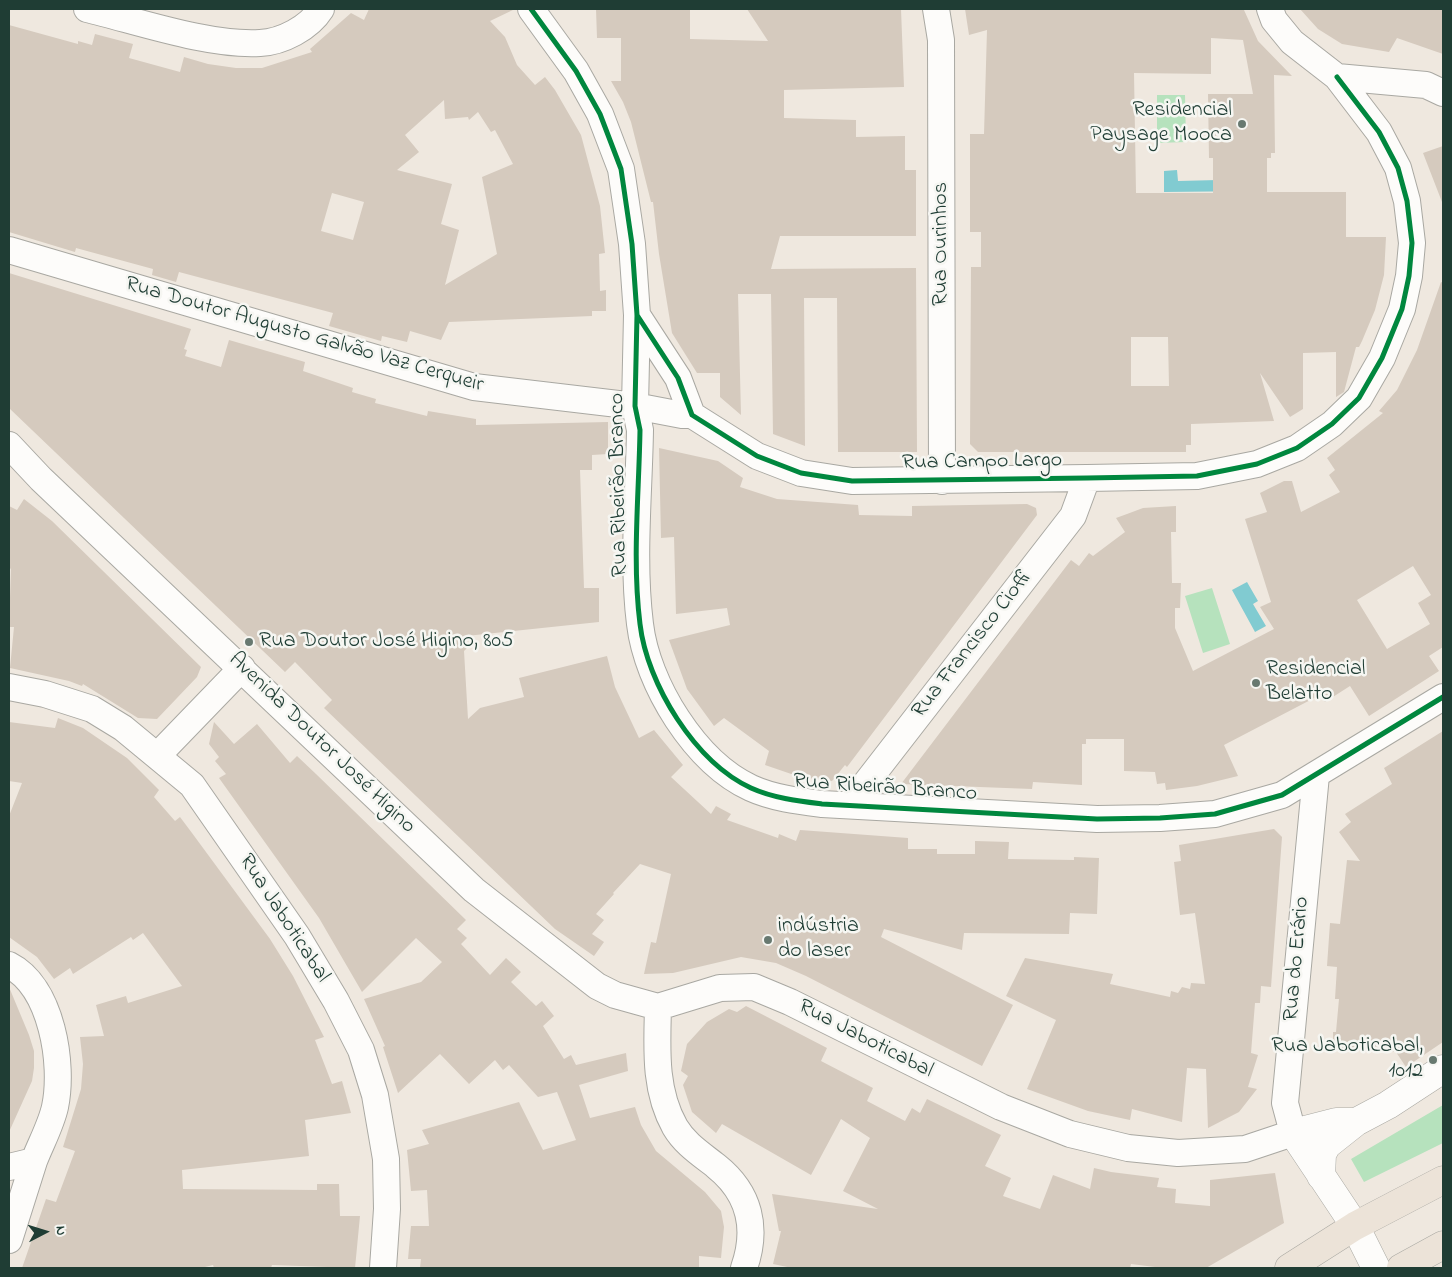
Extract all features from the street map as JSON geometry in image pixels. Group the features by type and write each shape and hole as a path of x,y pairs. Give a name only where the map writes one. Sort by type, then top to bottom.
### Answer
{"highway":[{"path":"1288,1268 1355,1226 1443,1180"},
{"path":"1401,1268 1443,1245"}],"street":[{"path":"87,9 221,42 261,43 296,33 321,9"},
{"path":"531,9 576,71 600,114 621,169 632,244 637,315 678,378 692,415"},
{"name":"Rua Ourinhos","path":"936,9 942,40 942,480"},
{"name":"Rua Campo Largo","path":"692,415 757,456 801,473 852,481 1197,476 1257,464 1296,448 1332,424 1359,398 1382,358 1402,309 1409,276 1412,243 1408,201 1398,168 1379,132 1337,77 1292,42 1274,20 1270,9"},
{"path":"1337,77 1426,85 1443,93"},
{"name":"Rua Doutor Augusto Galvão Vaz Cerqueir","path":"9,250 474,387 635,406 682,415 692,415"},
{"name":"Rua Ribeirão Branco","path":"637,315 635,406 640,430 637,583 640,626 652,669 666,702 691,737 719,768 751,788 783,798 822,804 1097,819 1160,818 1215,814 1282,795 1443,697"},
{"name":"Avenida Doutor José Higino","path":"9,445 41,479 474,890 597,986 616,995 658,1007"},
{"path":"9,464 41,479"},
{"name":"Rua Francisco Cioffi","path":"849,805 1073,516 1087,478"},
{"path":"158,756 242,668"},
{"name":"Rua Jaboticabal","path":"9,687 45,694 92,709 123,728 192,785 297,936 336,1001 361,1050 375,1095 386,1159 388,1209 383,1268"},
{"name":"Rua do Erário","path":"1316,775 1285,1103 1293,1133 1355,1226 1376,1268"},
{"path":"9,965 34,986 48,1018 57,1047 60,1078 55,1109 34,1161 9,1240"},
{"name":"Rua Jaboticabal","path":"658,1007 720,988 754,987 790,1002 1000,1106 1070,1134 1128,1148 1178,1153 1245,1149 1293,1133 1336,1122 1356,1122"},
{"path":"658,1007 658,1074 666,1107 675,1128 694,1150 735,1183 746,1206 752,1229 750,1251 744,1268"},
{"name":"Rua Jaboticabal","path":"1321,1176 1322,1154 1326,1145 1356,1122 1443,1069"},
{"path":"9,1167 34,1161"}],"green space":[{"path":"1157,95 1185,95 1186,142 1157,143"},
{"path":"1212,588 1230,644 1203,653 1185,596"},
{"path":"1443,1105 1443,1143 1364,1182 1351,1159"}],"water":[{"path":"1177,170 1178,181 1258,179 1258,191 1164,192 1164,171"},
{"path":"1247,582 1258,601 1253,604 1266,626 1255,632 1232,590"}],"building":[{"path":"369,9 515,9 490,21 505,37 517,65 535,85 545,77 555,90 581,135 600,206 605,253 599,254 600,291 606,290 606,311 592,311 592,316 449,322 441,340 410,331 407,342 382,336 381,341 329,326 333,313 179,272 176,282 152,275 153,269 76,248 75,252 9,232 9,25 78,44 78,41 92,45 95,34 133,44 129,58 180,72 184,57 208,64 236,68 262,68 312,52 310,49 351,13 364,20","holes":["444,100 445,119 468,117 469,120 478,112 491,132 495,130 513,164 482,177 497,254 445,285 459,230 441,224 452,184 397,170 419,152 405,135","332,193 364,202 353,240 321,231"]},
{"path":"596,9 690,9 690,39 768,41 747,9 901,9 904,87 784,90 784,118 856,120 856,137 905,136 905,170 916,170 916,236 780,236 771,269 916,268 917,452 838,452 837,298 804,298 805,446 773,434 771,294 738,294 741,415 720,397 720,373 697,373 672,333 659,254 653,202 651,202 631,122 623,102 611,81 621,81 621,38 597,38"},
{"path":"965,9 1244,10 1258,41 1292,76 1274,75 1275,153 1271,153 1271,158 1267,158 1267,192 1346,192 1346,237 1386,237 1384,275 1375,310 1359,347 1356,347 1344,392 1336,397 1336,352 1303,353 1303,409 1290,417 1260,373 1274,421 1191,424 1191,445 1186,445 1186,452 978,452 970,444 971,267 981,267 981,232 970,232 970,134 984,134 987,30 969,35","holes":["1211,38 1243,40 1253,94 1208,94 1209,158 1213,158 1213,193 1136,193 1134,73 1211,74","1131,337 1168,337 1169,386 1131,386"]},
{"path":"1300,9 1443,9 1443,54 1397,38 1389,52 1342,44 1318,29"},
{"path":"1443,146 1443,202 1442,202 1423,153"},
{"path":"9,273 191,329 184,349 187,350 185,356 221,367 229,340 305,362 303,371 353,388 352,392 376,399 375,403 427,416 428,411 476,419 476,425 608,422 608,454 592,455 592,470 580,470 584,588 599,588 599,622 466,636 467,648 464,651 468,719 480,708 524,697 519,678 607,656 615,687 639,738 654,730 683,765 671,777 711,814 716,806 731,814 727,820 778,838 779,834 796,841 800,830 908,838 908,849 937,849 937,854 975,854 975,841 1009,842 1008,859 1074,860 1074,857 1099,858 1097,914 1070,913 1069,934 964,933 962,950 884,929 881,937 1013,1005 982,1066 806,976 776,963 741,957 673,973 644,974 651,942 656,943 671,874 640,864 596,914 604,920 592,934 604,942 594,956 555,929 324,708 332,700 295,662 285,672 9,408"},
{"path":"1441,282 1443,283 1443,647 1429,656 1439,671 1369,716 1350,686 1325,702 1320,695 1224,745 1238,776 1197,786 1166,790 1165,783 1157,784 1155,772 1124,771 1124,739 1086,739 1086,744 1082,744 1082,785 1033,782 1032,789 901,784 1071,560 1079,566 1089,553 1093,556 1125,532 1116,518 1143,508 1176,506 1176,532 1171,532 1172,583 1181,583 1180,608 1175,608 1175,628 1193,671 1274,629 1260,607 1271,602 1245,519 1267,512 1260,493 1284,481 1292,481 1301,512 1340,492 1329,475 1335,470 1327,458 1383,413 1379,411 1397,390 1417,350","holes":["1413,566 1431,595 1418,603 1430,624 1387,649 1357,600"]},
{"path":"659,448 718,461 743,478 740,487 777,499 858,505 859,515 912,516 912,506 1027,504 1036,508 1037,515 847,767 845,765 832,781 800,777 765,765 769,751 724,718 714,726 687,689 669,640 730,625 727,608 676,614 674,537 661,538"},
{"path":"24,499 52,521 201,667 197,677 157,719 138,718 83,684 82,686 69,681 10,668 14,627 9,627 11,568 9,571 9,506 17,510"},
{"path":"58,718 83,728 127,758 159,790 154,797 175,821 180,817 192,833 270,939 293,976 324,1037 315,1040 332,1084 342,1081 351,1113 305,1120 309,1156 182,1170 183,1189 317,1190 317,1184 339,1184 340,1216 360,1216 355,1268 272,1265 271,1268 214,1268 213,1265 201,1268 22,1268 46,1199 56,1202 75,1151 63,1147 81,1089 83,1064 80,1037 104,1036 96,1005 126,996 128,1003 182,986 143,933 133,940 131,937 73,974 70,968 54,979 37,957 9,937 9,816 22,783 9,781 9,722 55,728"},
{"path":"214,722 234,744 257,724 290,763 297,756 316,774 466,920 457,929 467,938 461,944 490,975 506,958 521,972 511,982 536,1006 542,1001 554,1016 543,1026 564,1059 571,1055 576,1065 626,1053 628,1071 579,1085 590,1118 635,1107 641,1125 656,1151 705,1192 721,1211 724,1227 721,1258 699,1256 699,1267 695,1268 420,1268 421,1259 408,1259 411,1226 429,1226 427,1190 411,1191 407,1150 429,1144 422,1130 519,1102 543,1150 576,1140 557,1092 538,1097 509,1065 503,1070 495,1060 469,1084 440,1054 398,1093 383,1047 385,1046 364,999 421,982 442,962 416,938 362,992 319,918 219,778 226,774 215,761 219,757 209,744"},
{"path":"1443,731 1443,1042 1406,1067 1396,1052 1333,1049 1333,1032 1336,1032 1339,999 1335,999 1337,967 1327,966 1330,923 1340,924 1347,860 1360,861 1339,832 1351,822 1345,814 1392,784 1384,768"},
{"path":"1274,829 1282,837 1271,987 1261,986 1260,1003 1255,1003 1251,1053 1258,1055 1248,1087 1257,1089 1239,1112 1208,1128 1206,1069 1187,1068 1182,1122 1132,1109 1130,1120 1088,1111 1027,1089 1056,1020 1006,996 1025,958 1113,974 1110,984 1170,997 1171,991 1178,993 1182,987 1190,989 1191,983 1205,984 1195,913 1180,915 1174,862 1181,861 1179,845"},
{"path":"9,987 34,1051 34,1068 32,1081 9,1132"},
{"path":"746,1006 827,1048 821,1061 873,1088 867,1101 905,1121 912,1108 920,1113 927,1099 1001,1135 985,1166 1011,1178 1003,1196 1040,1209 1053,1175 1090,1189 1094,1168 1159,1178 1157,1187 1176,1189 1175,1203 1210,1206 1210,1180 1275,1173 1284,1223 1206,1268 1163,1268 1131,1264 1130,1268 792,1268 773,1264 781,1231 779,1231 772,1194 878,1209 843,1191 870,1138 841,1119 811,1175 722,1124 716,1133 692,1112 683,1085 688,1076 681,1071 687,1044 707,1022 729,1009 737,1012"}],"cycle path":[{"path":"531,9 576,71 600,114 621,169 632,244 637,315 635,406 640,430 636,576 644,647 652,671 677,719 693,741 730,776 751,788 777,797 822,804 1097,819 1160,818 1215,814 1282,795 1443,697"},
{"path":"637,315 678,378 692,415 757,456 801,473 852,481 1197,476 1257,464 1297,448 1332,424 1359,398 1382,358 1402,309 1409,276 1412,243 1407,201 1398,168 1379,132 1337,77"}],"place":[{"name":"Residencial Paysage Mooca","path":"1242,124"},
{"name":"Rua Doutor José Higino, 805","path":"249,642"},
{"name":"Residencial Belatto","path":"1256,683"},
{"name":"indústria do laser","path":"768,940"},
{"name":"Rua Jaboticabal, 1012","path":"1433,1060"}]}
